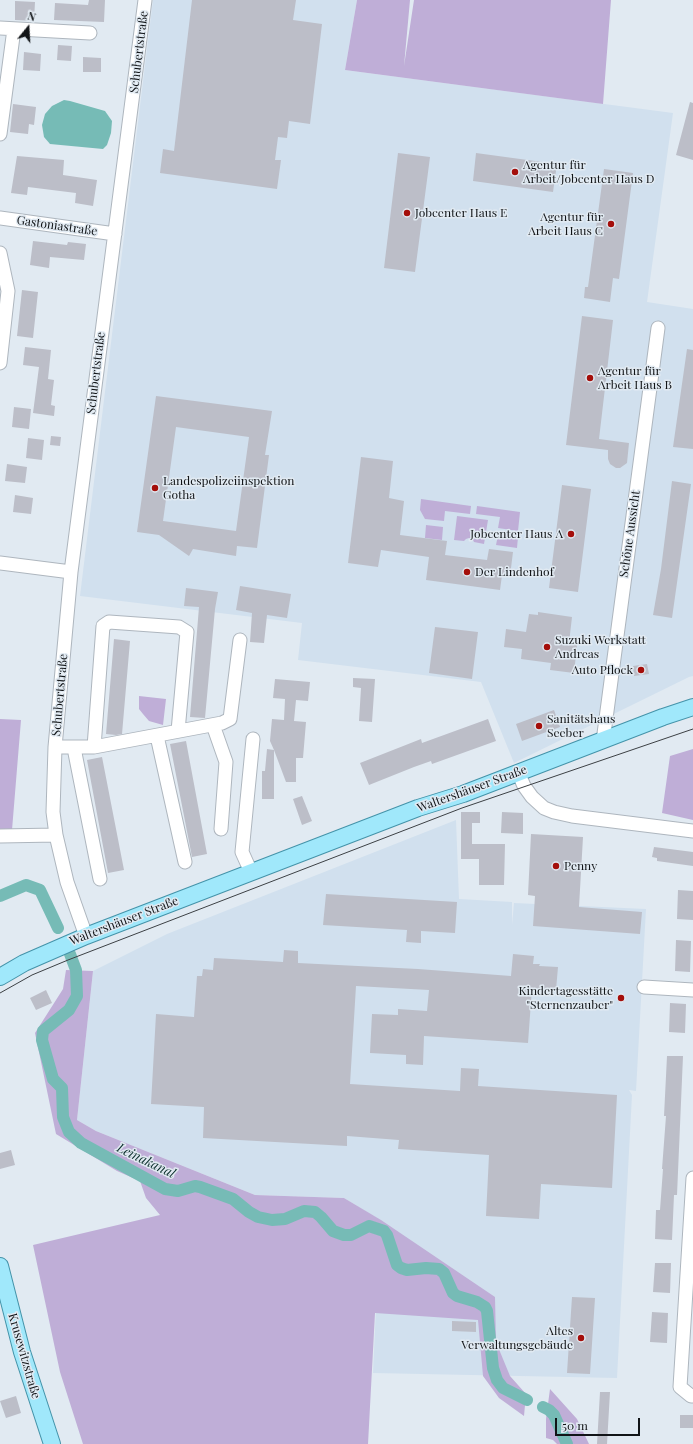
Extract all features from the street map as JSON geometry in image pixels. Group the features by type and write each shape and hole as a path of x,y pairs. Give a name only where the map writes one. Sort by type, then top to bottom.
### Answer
{"main road":[{"name":"Waltershäuser Straße","path":"0,977 24,963 86,936 418,808 463,794 663,717 693,707"},
{"name":"Krusewitzstraße","path":"0,1266 22,1352 52,1444"}],"street":[{"name":"Schubertstraße","path":"86,936 67,882 56,835 54,812 55,747 71,572 146,0"},
{"path":"0,28 90,33"},
{"path":"0,134 14,29"},
{"name":"Gastoniastraße","path":"0,218 115,234"},
{"path":"0,254 8,291 0,363"},
{"name":"Schöne Aussicht","path":"603,741 658,328"},
{"path":"0,563 71,572"},
{"path":"94,747 103,626 109,622 179,627 187,632 178,732"},
{"name":"Schubertstraße","path":"55,747 94,747 213,725 230,719 240,640"},
{"path":"213,725 226,762 221,828"},
{"path":"157,736 185,862"},
{"path":"251,872 242,852 253,739"},
{"name":"Schubertstraße","path":"74,748 100,879"},
{"path":"518,772 524,786 532,797 544,808 554,812 572,816 693,831"},
{"path":"0,836 56,835"},
{"path":"644,987 693,990"},
{"path":"693,1178 680,1386 691,1396 693,1396"}],"shaded area":[{"path":"153,0 357,0 345,70 673,113 647,302 693,309 693,676 514,763 481,682 298,660 302,623 80,596"},
{"path":"357,0 410,0 404,66 414,0 611,0 603,104 345,70"},
{"path":"64,100 105,111 112,121 111,133 107,145 103,149 50,144 44,137 42,125 45,114 52,106"},
{"path":"421,499 471,506 470,514 445,511 444,521 425,519 420,510"},
{"path":"477,506 520,512 518,531 498,528 500,517 476,514"},
{"path":"457,516 488,520 484,544 474,542 469,538 464,541 454,540"},
{"path":"426,525 443,527 442,540 425,538"},
{"path":"498,535 518,537 517,548 496,545"},
{"path":"139,696 166,699 163,725 149,721 143,714 139,709"},
{"path":"0,719 21,720 12,830 0,829"},
{"path":"693,749 693,820 662,813 670,756"},
{"path":"456,820 459,899 512,902 512,925 514,903 646,909 636,1091 629,1090 632,1095 617,1378 373,1373 380,1220 344,1198 255,1195 96,1131 77,1120 93,971 167,934"},
{"path":"66,970 93,971 77,1120 96,1131 255,1195 344,1198 381,1220 495,1297 496,1342 510,1376 526,1394 524,1416 499,1398 483,1376 478,1320 375,1313 368,1444 83,1444 60,1372 33,1245 160,1215 146,1198 140,1181 117,1171 56,1134 35,1033 63,989"},
{"path":"550,1389 577,1419 589,1444 557,1444 553,1440 546,1438 546,1419"}],"building":[{"path":"89,0 105,0 104,22 54,20 55,3 88,5"},
{"path":"192,0 296,0 293,20 322,24 310,124 289,121 287,138 278,137 275,160 281,160 277,189 160,173 163,149 174,151"},
{"path":"15,1 35,2 34,21 15,20"},
{"path":"58,45 72,46 71,61 57,60"},
{"path":"24,52 41,54 40,71 23,70"},
{"path":"83,57 101,58 101,72 83,72"},
{"path":"690,102 693,103 693,160 676,155"},
{"path":"13,104 36,107 34,125 29,124 28,134 10,132"},
{"name":"Jobcenter Haus E","path":"398,153 430,157 415,272 384,268"},
{"name":"Agentur für Arbeit/Jobcenter Haus D","path":"476,153 557,164 553,192 473,181"},
{"path":"17,156 64,160 63,175 97,180 93,206 75,203 76,193 28,187 27,195 11,193"},
{"name":"Agentur für Arbeit Haus C","path":"604,169 633,173 619,279 613,278 610,302 584,298 585,287 588,287"},
{"path":"33,241 67,245 68,242 86,244 84,260 50,257 49,268 30,265"},
{"path":"22,290 38,292 33,338 17,336"},
{"name":"Agentur für Arbeit Haus B","path":"582,316 613,320 599,439 629,443 627,463 620,468 616,468 610,464 608,459 608,450 566,445"},
{"path":"25,347 51,350 48,379 54,380 51,405 55,406 54,416 33,413 39,367 23,365"},
{"path":"687,349 693,350 693,449 673,447"},
{"name":"Landespolizeiinspektion Gotha","path":"156,396 272,411 265,455 269,455 257,548 237,546 236,556 193,549 189,556 159,535 137,532","holes":["176,427 249,437 236,531 163,521"]},
{"path":"14,407 31,409 29,429 12,427"},
{"path":"51,436 61,437 60,446 50,445"},
{"path":"28,438 44,440 42,460 26,458"},
{"path":"361,457 393,461 389,498 404,501 400,535 447,541 445,555 487,560 489,549 513,552 510,576 502,575 500,590 426,580 429,557 381,550 378,567 348,563"},
{"path":"7,464 27,467 25,483 5,481"},
{"path":"672,481 691,484 672,618 653,615 661,569"},
{"name":"Jobcenter Haus A","path":"562,485 591,489 578,592 549,588"},
{"path":"15,495 33,498 31,514 13,512"},
{"path":"240,586 291,594 287,618 267,615 264,643 250,642 252,613 236,610"},
{"path":"186,588 218,592 215,609 205,718 190,717 199,607 184,606"},
{"path":"538,612 572,617 569,643 577,645 574,673 550,670 551,663 521,659 522,649 504,647 506,629 526,632 529,614 538,615"},
{"path":"435,627 478,632 472,679 429,673"},
{"path":"114,639 130,641 122,734 116,735 106,734"},
{"path":"647,664 649,674 634,676 633,666"},
{"path":"353,678 375,679 372,722 359,721 361,688 353,687"},
{"path":"275,679 310,682 308,701 296,700 294,721 306,722 303,758 296,758 296,782 286,782 270,741 272,719 284,720 285,699 273,698"},
{"path":"554,710 560,727 522,741 516,724"},
{"path":"488,719 496,741 432,764 431,761 369,785 360,763 421,739 422,743"},
{"path":"186,741 207,854 192,857 170,744"},
{"path":"267,749 274,750 274,799 262,799 262,771 265,771"},
{"path":"102,757 124,870 108,873 87,760"},
{"path":"302,796 312,821 302,825 293,799"},
{"path":"461,812 480,812 480,823 472,823 472,844 505,844 504,885 479,885 479,859 461,859"},
{"path":"502,812 523,813 523,834 501,833"},
{"path":"531,834 583,837 579,907 642,912 640,934 533,926 535,896 528,895"},
{"path":"654,847 693,852 693,866 657,861 657,858 652,857"},
{"path":"678,890 693,891 693,920 677,919"},
{"path":"326,894 457,902 455,933 421,931 421,943 406,942 407,930 323,925"},
{"path":"676,940 691,941 690,972 675,971"},
{"path":"284,950 298,951 298,963 418,969 511,976 513,954 534,956 533,964 540,964 539,966 558,967 556,990 532,988 528,1043 424,1036 423,1065 406,1064 406,1055 370,1053 372,1014 398,1015 398,1009 427,1011 429,990 356,986 350,1084 460,1091 461,1068 479,1069 478,1086 617,1095 612,1188 541,1184 539,1219 486,1216 489,1155 398,1149 399,1140 347,1136 347,1146 203,1138 204,1107 151,1104 156,1014 194,1017 197,976 202,976 203,969 213,970 214,958 283,962"},
{"path":"46,990 52,1003 36,1010 30,998"},
{"path":"670,1003 686,1004 685,1033 669,1032"},
{"path":"667,1056 683,1056 677,1195 674,1195 672,1240 655,1239 656,1210 660,1210 663,1169"},
{"path":"11,1150 15,1165 0,1169 0,1153"},
{"path":"655,1263 671,1263 670,1293 653,1292"},
{"name":"Altes Verwaltungsgebäude","path":"572,1297 595,1298 590,1374 567,1373"},
{"path":"652,1312 668,1313 667,1343 650,1342"},
{"path":"452,1321 476,1322 476,1332 452,1331"},
{"path":"600,1392 610,1392 607,1444 597,1444"},
{"path":"16,1396 21,1413 6,1418 0,1401"},
{"path":"680,1415 693,1415 693,1428 680,1428"}],"waterway":[{"name":"Leinakanal","path":"0,896 26,885 40,890 58,928"},
{"name":"Leinakanal","path":"70,954 76,970 77,996 69,1010 43,1031 42,1040 53,1079 62,1088 63,1117 69,1132 81,1143 165,1189 178,1191 195,1186 200,1187 233,1199 249,1212 258,1217 272,1220 285,1219 304,1211 315,1212 333,1231 344,1235 351,1235 369,1226 384,1231 387,1235 397,1265 407,1270 426,1268 439,1269 444,1273 453,1293 457,1296 477,1302 485,1307 487,1311 493,1368 497,1380 503,1388 527,1400"},
{"name":"Leinakanal","path":"543,1407 554,1415 567,1444"}],"tram line":[{"path":"0,993 32,975 68,960 462,808 693,729"}],"place":[{"name":"Agentur für Arbeit/Jobcenter Haus D","path":"515,172"},
{"name":"Jobcenter Haus E","path":"407,213"},
{"name":"Agentur für Arbeit Haus C","path":"611,224"},
{"name":"Agentur für Arbeit Haus B","path":"590,378"},
{"name":"Landespolizeiinspektion Gotha","path":"155,488"},
{"name":"Jobcenter Haus A","path":"571,534"},
{"name":"Der Lindenhof","path":"467,572"},
{"name":"Suzuki Werkstatt Andreas","path":"547,647"},
{"name":"Auto Pflock","path":"641,670"},
{"name":"Sanitätshaus Seeber","path":"539,726"},
{"name":"Penny","path":"556,866"},
{"name":"Kindertagesstätte \"Sternenzauber\"","path":"621,998"},
{"name":"Altes Verwaltungsgebäude","path":"581,1338"}]}
